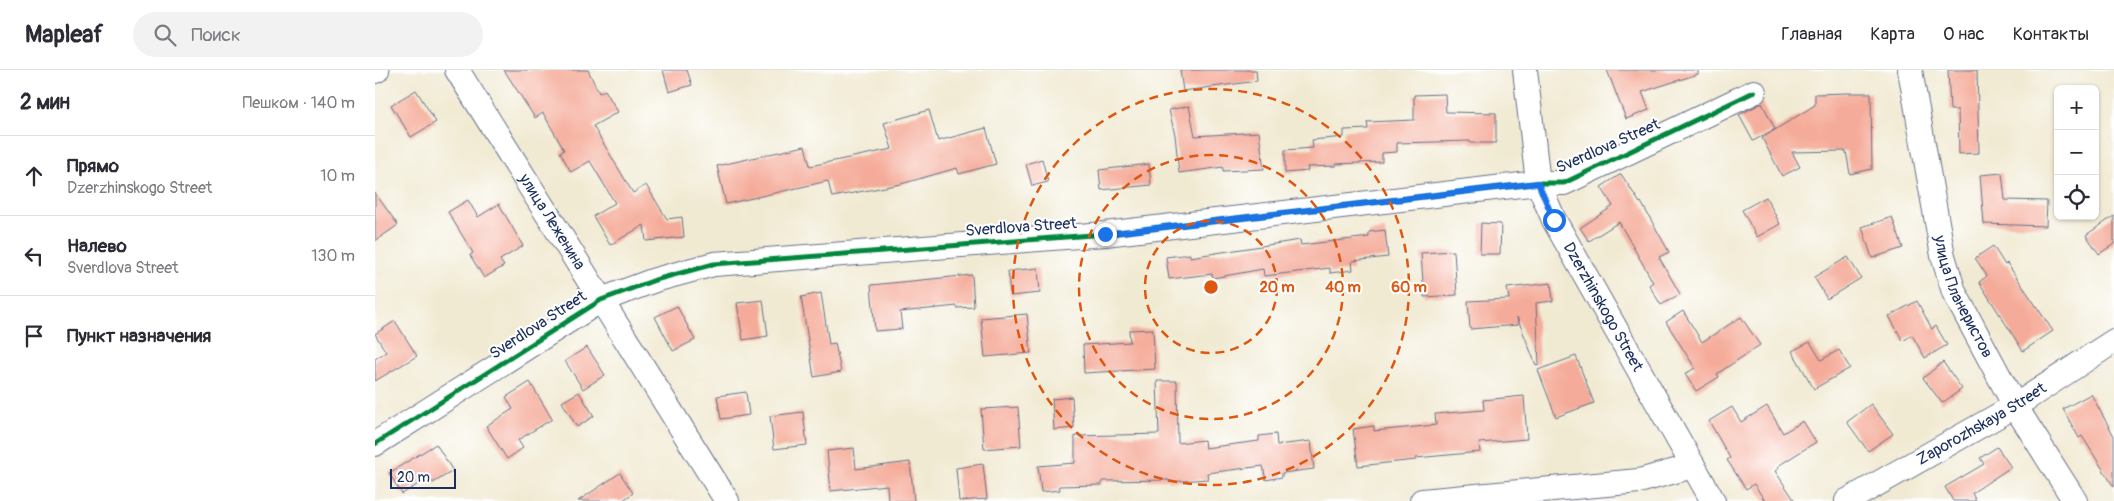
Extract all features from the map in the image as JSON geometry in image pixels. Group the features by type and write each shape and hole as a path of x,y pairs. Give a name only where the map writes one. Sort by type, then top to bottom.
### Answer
{"street":[{"name":"улица Леженина","path":"457,70 727,501"},
{"name":"Dzerzhinskogo Street","path":"1525,70 1538,183 1554,220 1713,501"},
{"name":"улица Планеристов","path":"1910,70 1943,256 1954,292 2015,406 2075,501"},
{"name":"Sverdlova Street","path":"375,444 601,300 655,280 713,264 1105,234 1538,183 1564,183 1754,92"},
{"name":"Zaporozhskaya Street","path":"1847,501 2015,406 2114,342"},
{"path":"1422,501 1639,482 1693,466"}],"building":[{"path":"504,70 588,70 599,93 605,90 618,112 593,126 633,193 646,185 667,219 682,217 684,237 646,241 644,225 610,245 593,216 615,203 590,161 571,172 560,152 564,150 543,113 535,118"},
{"path":"663,70 687,70 692,85 669,92"},
{"path":"1180,70 1256,70 1257,81 1183,91"},
{"path":"1607,70 1698,70 1698,74 1642,92 1649,110 1626,119"},
{"path":"1948,70 1977,70 1979,153 1959,154 1958,110 1950,110"},
{"path":"416,90 436,122 411,137 391,105"},
{"path":"1871,93 1872,169 1850,174 1846,151 1792,152 1800,167 1782,176 1762,138 1815,105 1815,94"},
{"path":"1445,94 1446,112 1496,113 1496,143 1470,143 1470,141 1397,143 1397,152 1382,153 1382,162 1307,167 1308,171 1285,173 1285,150 1313,148 1312,140 1344,137 1344,130 1368,129 1367,122 1414,120 1414,95"},
{"path":"1762,103 1775,129 1753,141 1739,115"},
{"path":"1189,106 1195,136 1259,132 1264,169 1223,171 1223,167 1179,173 1175,135 1169,110"},
{"path":"929,110 938,141 986,128 996,164 959,174 957,168 901,184 832,197 828,181 726,204 717,166 805,146 810,166 892,149 884,123"},
{"path":"1042,159 1048,182 1032,186 1026,164"},
{"path":"1149,164 1151,185 1101,190 1099,170"},
{"path":"2002,173 2005,200 2047,201 2046,226 1984,224 1980,175"},
{"path":"1621,174 1641,202 1669,252 1659,257 1680,294 1661,305 1649,285 1653,282 1619,222 1589,241 1580,228 1613,206 1601,187"},
{"path":"375,193 398,225 375,241"},
{"path":"1766,197 1780,224 1757,237 1742,210"},
{"path":"468,200 478,217 499,204 523,246 500,260 504,266 484,278 470,255 473,253 448,212"},
{"path":"2114,216 2114,244 2099,254 2086,235"},
{"path":"1892,217 1903,248 1872,258 1862,227"},
{"path":"1481,223 1501,224 1500,254 1480,254"},
{"path":"1385,230 1388,257 1352,261 1353,270 1330,273 1330,268 1264,276 1263,269 1213,278 1212,274 1169,279 1166,257 1190,254 1190,257 1300,240 1301,245 1369,237 1369,232"},
{"path":"1993,246 2005,265 2007,263 2053,331 2023,351 1979,282 1987,276 1975,258"},
{"path":"1454,251 1457,295 1424,297 1421,253"},
{"path":"1848,257 1861,278 1827,299 1814,277"},
{"path":"1038,268 1040,293 1010,296 1008,271"},
{"path":"972,275 974,307 957,308 957,306 900,312 902,329 875,331 871,285"},
{"path":"1551,283 1553,301 1536,303 1539,364 1536,365 1517,317 1518,325 1470,329 1468,301 1509,299 1507,288"},
{"path":"821,293 829,344 835,343 841,372 814,377 801,297"},
{"path":"763,300 768,336 743,340 737,303"},
{"path":"1917,301 1932,329 1936,326 1947,345 1925,358 1912,335 1903,341 1889,316"},
{"path":"677,306 695,340 673,351 655,317"},
{"path":"1683,311 1702,342 1741,317 1760,345 1717,374 1719,377 1696,391 1685,374 1695,368 1666,322"},
{"path":"1027,314 1031,353 985,357 981,318"},
{"path":"395,321 417,356 375,381 375,359 386,352 375,334"},
{"path":"1153,329 1155,369 1084,373 1083,345 1130,342 1129,330"},
{"path":"1810,342 1821,360 1839,350 1850,368 1814,389 1792,351"},
{"path":"587,347 605,375 583,389 565,361"},
{"path":"1576,356 1594,403 1556,417 1538,370"},
{"path":"1943,362 1962,389 1942,403 1923,378"},
{"path":"1157,381 1177,381 1178,443 1204,440 1205,448 1259,441 1259,436 1276,434 1277,445 1311,441 1314,469 1282,473 1282,477 1266,480 1263,466 1207,473 1208,479 1169,482 1169,480 1102,481 1102,485 1059,486 1060,490 1041,492 1038,466 1075,463 1075,436 1159,434"},
{"path":"530,382 552,419 518,440 523,448 507,459 486,426 513,409 506,397"},
{"path":"579,392 594,416 577,427 562,402"},
{"path":"746,392 749,415 721,419 717,396"},
{"path":"2091,394 2114,436 2114,487 2082,436 2079,438 2063,409"},
{"path":"1524,396 1527,439 1479,443 1480,452 1358,466 1353,429 1374,426 1374,431 1436,425 1435,414 1484,410 1483,400"},
{"path":"1072,397 1074,428 1054,430 1052,399"},
{"path":"1871,404 1893,434 1868,451 1847,422"},
{"path":"1767,406 1783,433 1803,421 1816,442 1778,466 1779,468 1775,471 1795,501 1765,501 1754,484 1746,489 1727,460 1730,458 1709,421 1732,407 1741,422"},
{"path":"1018,407 1021,446 984,449 981,409"},
{"path":"803,412 807,445 774,449 770,416"},
{"path":"436,444 453,471 433,483 430,477 402,494 389,473"},
{"path":"1997,447 2011,467 1972,493 1976,501 1953,501 1945,487 1984,464 1980,458"},
{"path":"854,448 856,469 910,462 914,501 888,501 887,485 831,491 827,451"},
{"path":"983,464 987,499 959,501 956,468"},
{"path":"620,473 633,493 622,501 578,501"}],"cycle path":[{"path":"375,444 601,300 655,280 714,264 1105,234 1538,183 1564,183 1754,92"}],"route":[{"path":"1105,234 1538,183 1554,220"}]}
